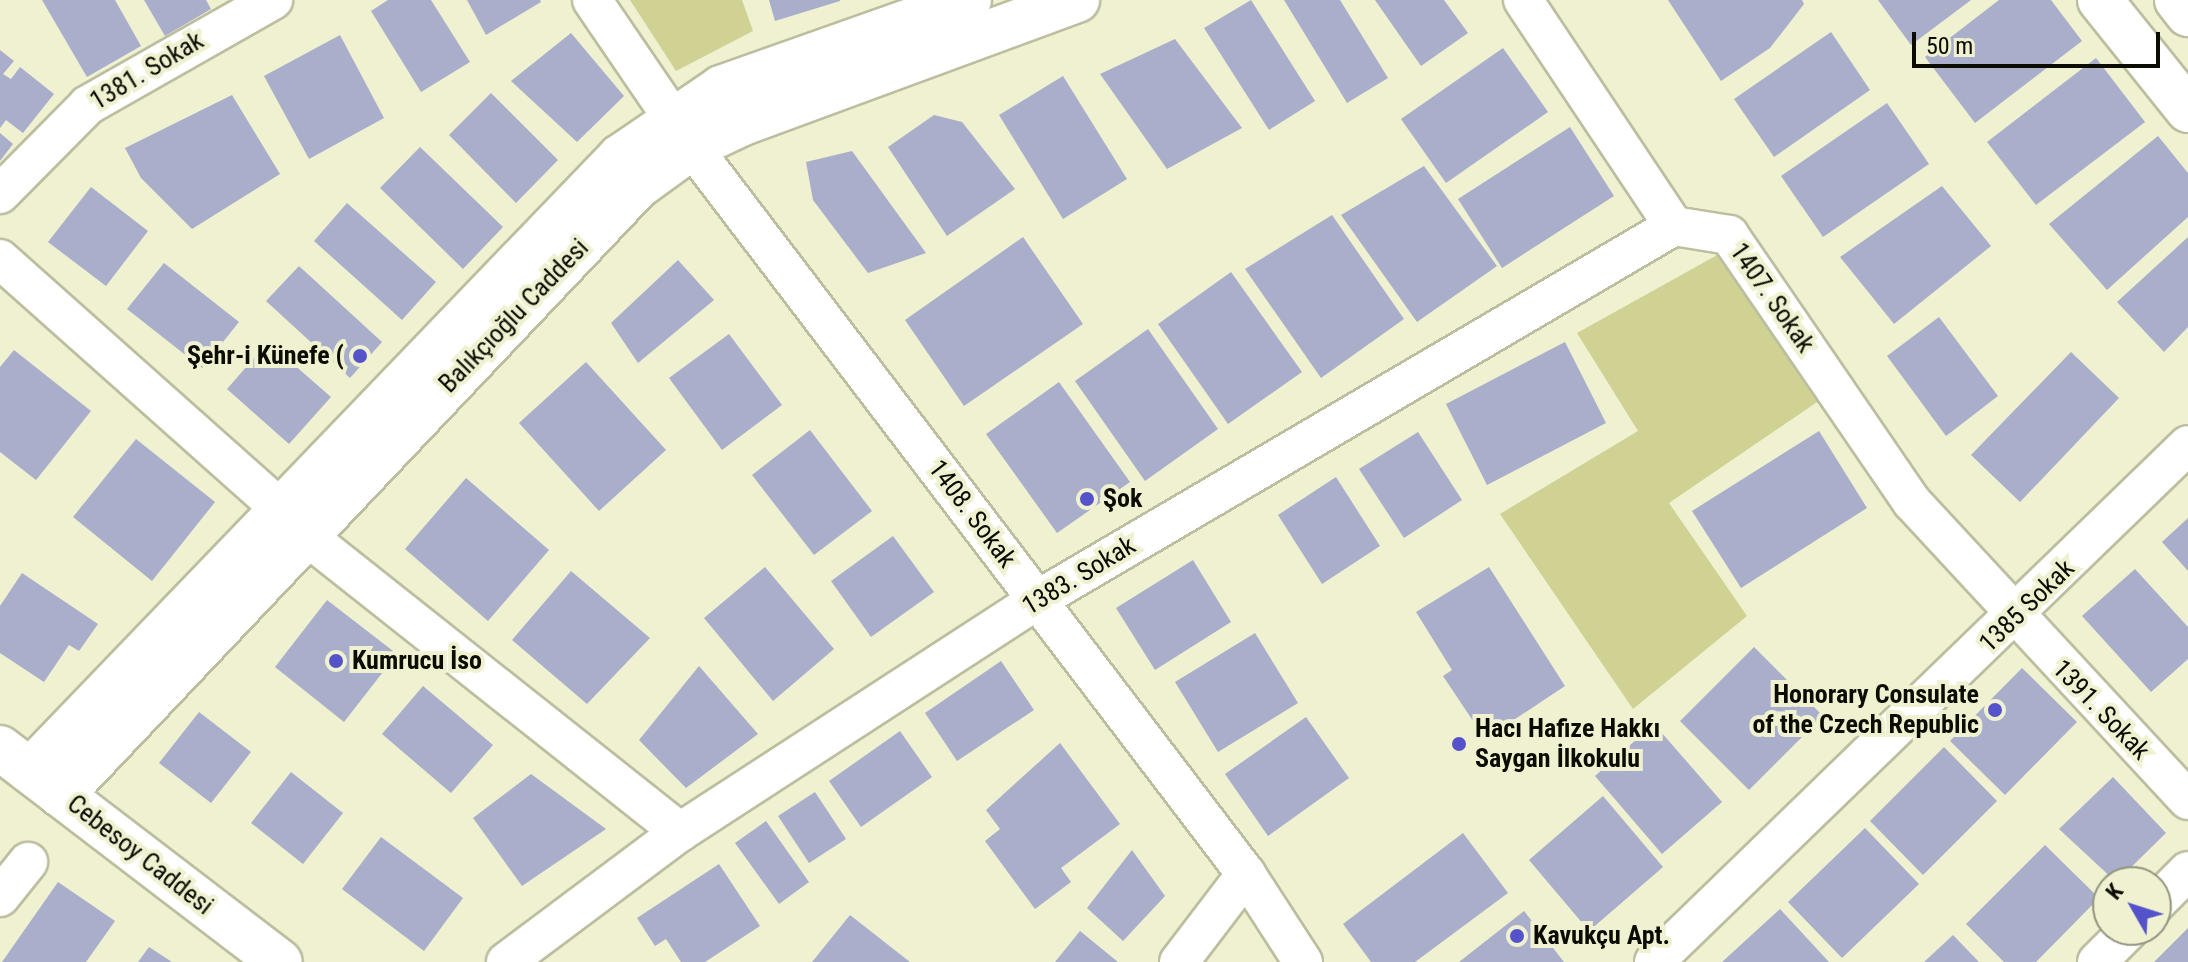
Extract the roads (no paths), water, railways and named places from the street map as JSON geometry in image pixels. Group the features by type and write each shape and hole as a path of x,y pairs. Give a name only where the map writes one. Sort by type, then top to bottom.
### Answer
{"street":[{"name":"1381. Sokak","path":"0,194 88,105 273,0"},
{"name":"1408. Sokak","path":"592,0 681,132 1246,874 1303,962"},
{"name":"Balıkçıoğlu Caddesi","path":"30,771 637,187 721,88 969,0"},
{"name":"Balıkçıoğlu Caddesi","path":"681,132 1077,0"},
{"path":"1523,0 1674,226"},
{"path":"2100,0 2188,110"},
{"path":"2177,0 2188,14"},
{"name":"1383. Sokak","path":"506,962 680,832 1037,600 1674,226"},
{"name":"1407. Sokak","path":"1674,226 1729,235 1912,502 2014,619"},
{"path":"0,259 291,521 680,832"},
{"name":"1385 Sokak","path":"1654,962 2014,619 2188,445"},
{"name":"1391. Sokak","path":"2014,619 2188,800"},
{"name":"Cebesoy Caddesi","path":"30,771 280,962"},
{"path":"0,897 28,862"},
{"path":"2172,887 2188,871"},
{"path":"1179,962 1246,874"},
{"path":"2097,962 2113,946"}],"place":[{"name":"Şehr-i Künefe (","path":"360,356"},
{"name":"Şok","path":"1087,499"},
{"name":"Kumrucu İso","path":"336,661"},
{"name":"Honorary Consulate of the Czech Republic","path":"1995,710"},
{"name":"Hacı Hafize Hakkı Saygan İlkokulu","path":"1459,744"},
{"name":"Kavukçu Apt.","path":"1517,936"}]}
